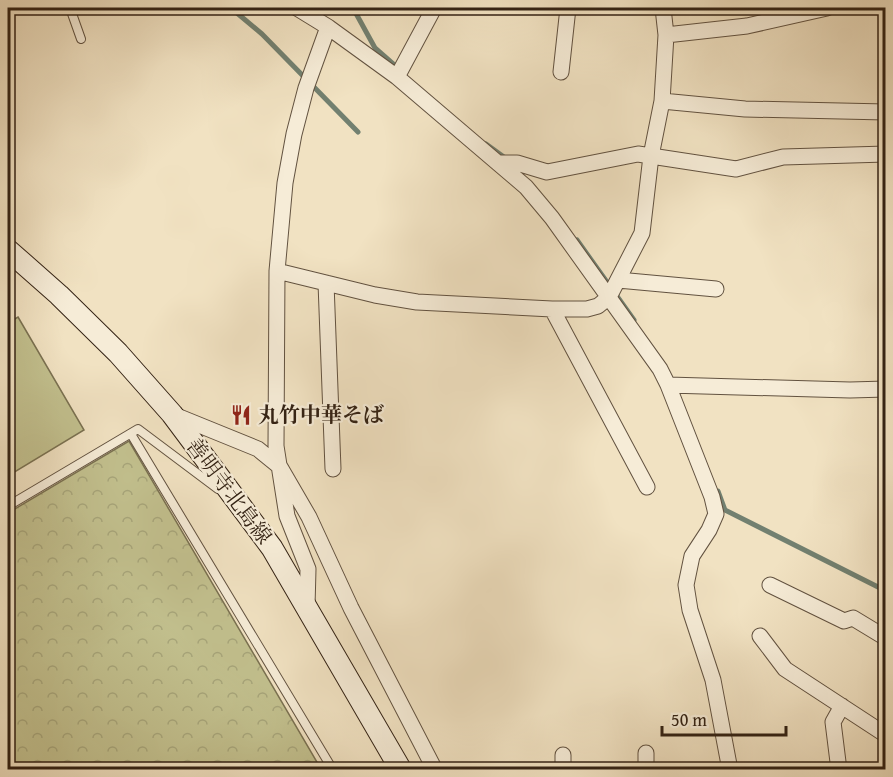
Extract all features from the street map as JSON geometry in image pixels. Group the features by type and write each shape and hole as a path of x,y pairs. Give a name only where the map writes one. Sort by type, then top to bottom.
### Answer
{"main road":[{"name":"善明寺北島線","path":"8,250 59,295 118,353 172,414 272,548 401,770"}],"street":[{"path":"297,8 399,73 507,163 613,288 660,369 712,497 716,514 709,530 692,556 687,585 690,610 713,680 730,770"},
{"path":"399,73 434,8"},
{"path":"561,72 568,8"},
{"path":"277,271 375,295 417,302 552,309 587,309 598,306 613,288 642,233 651,156 662,100 666,35 663,8"},
{"path":"666,35 747,26 827,8"},
{"path":"307,607 308,569 287,516 276,437 277,271 285,183 308,81 328,27"},
{"path":"662,100 745,109 885,112"},
{"path":"507,163 547,172 638,154 736,169 783,157 885,154"},
{"path":"326,283 333,469"},
{"path":"613,288 716,289"},
{"path":"552,309 647,487"},
{"path":"668,385 885,389"},
{"path":"172,414 258,449 280,467 309,517 351,608 435,770"},
{"path":"770,585 844,621 853,618 885,638"},
{"path":"760,636 785,669 885,735"},
{"path":"839,770 833,722 842,706"},
{"path":"646,753 646,770"}],"lane":[{"path":"70,8 81,39"},
{"path":"8,506 138,429 239,504"},
{"path":"131,434 333,770"}],"green space":[{"path":"18,317 84,430 8,476 8,323"},
{"path":"129,441 321,769 18,769 8,754 8,513"}],"waterway":[{"path":"231,8 262,34 358,132"},
{"path":"353,8 375,48 400,70"},
{"path":"486,144 508,160"},
{"path":"577,240 634,320"},
{"path":"718,491 725,510 886,591"}],"place":[{"name":"丸竹中華そば","path":"241,415"}]}
